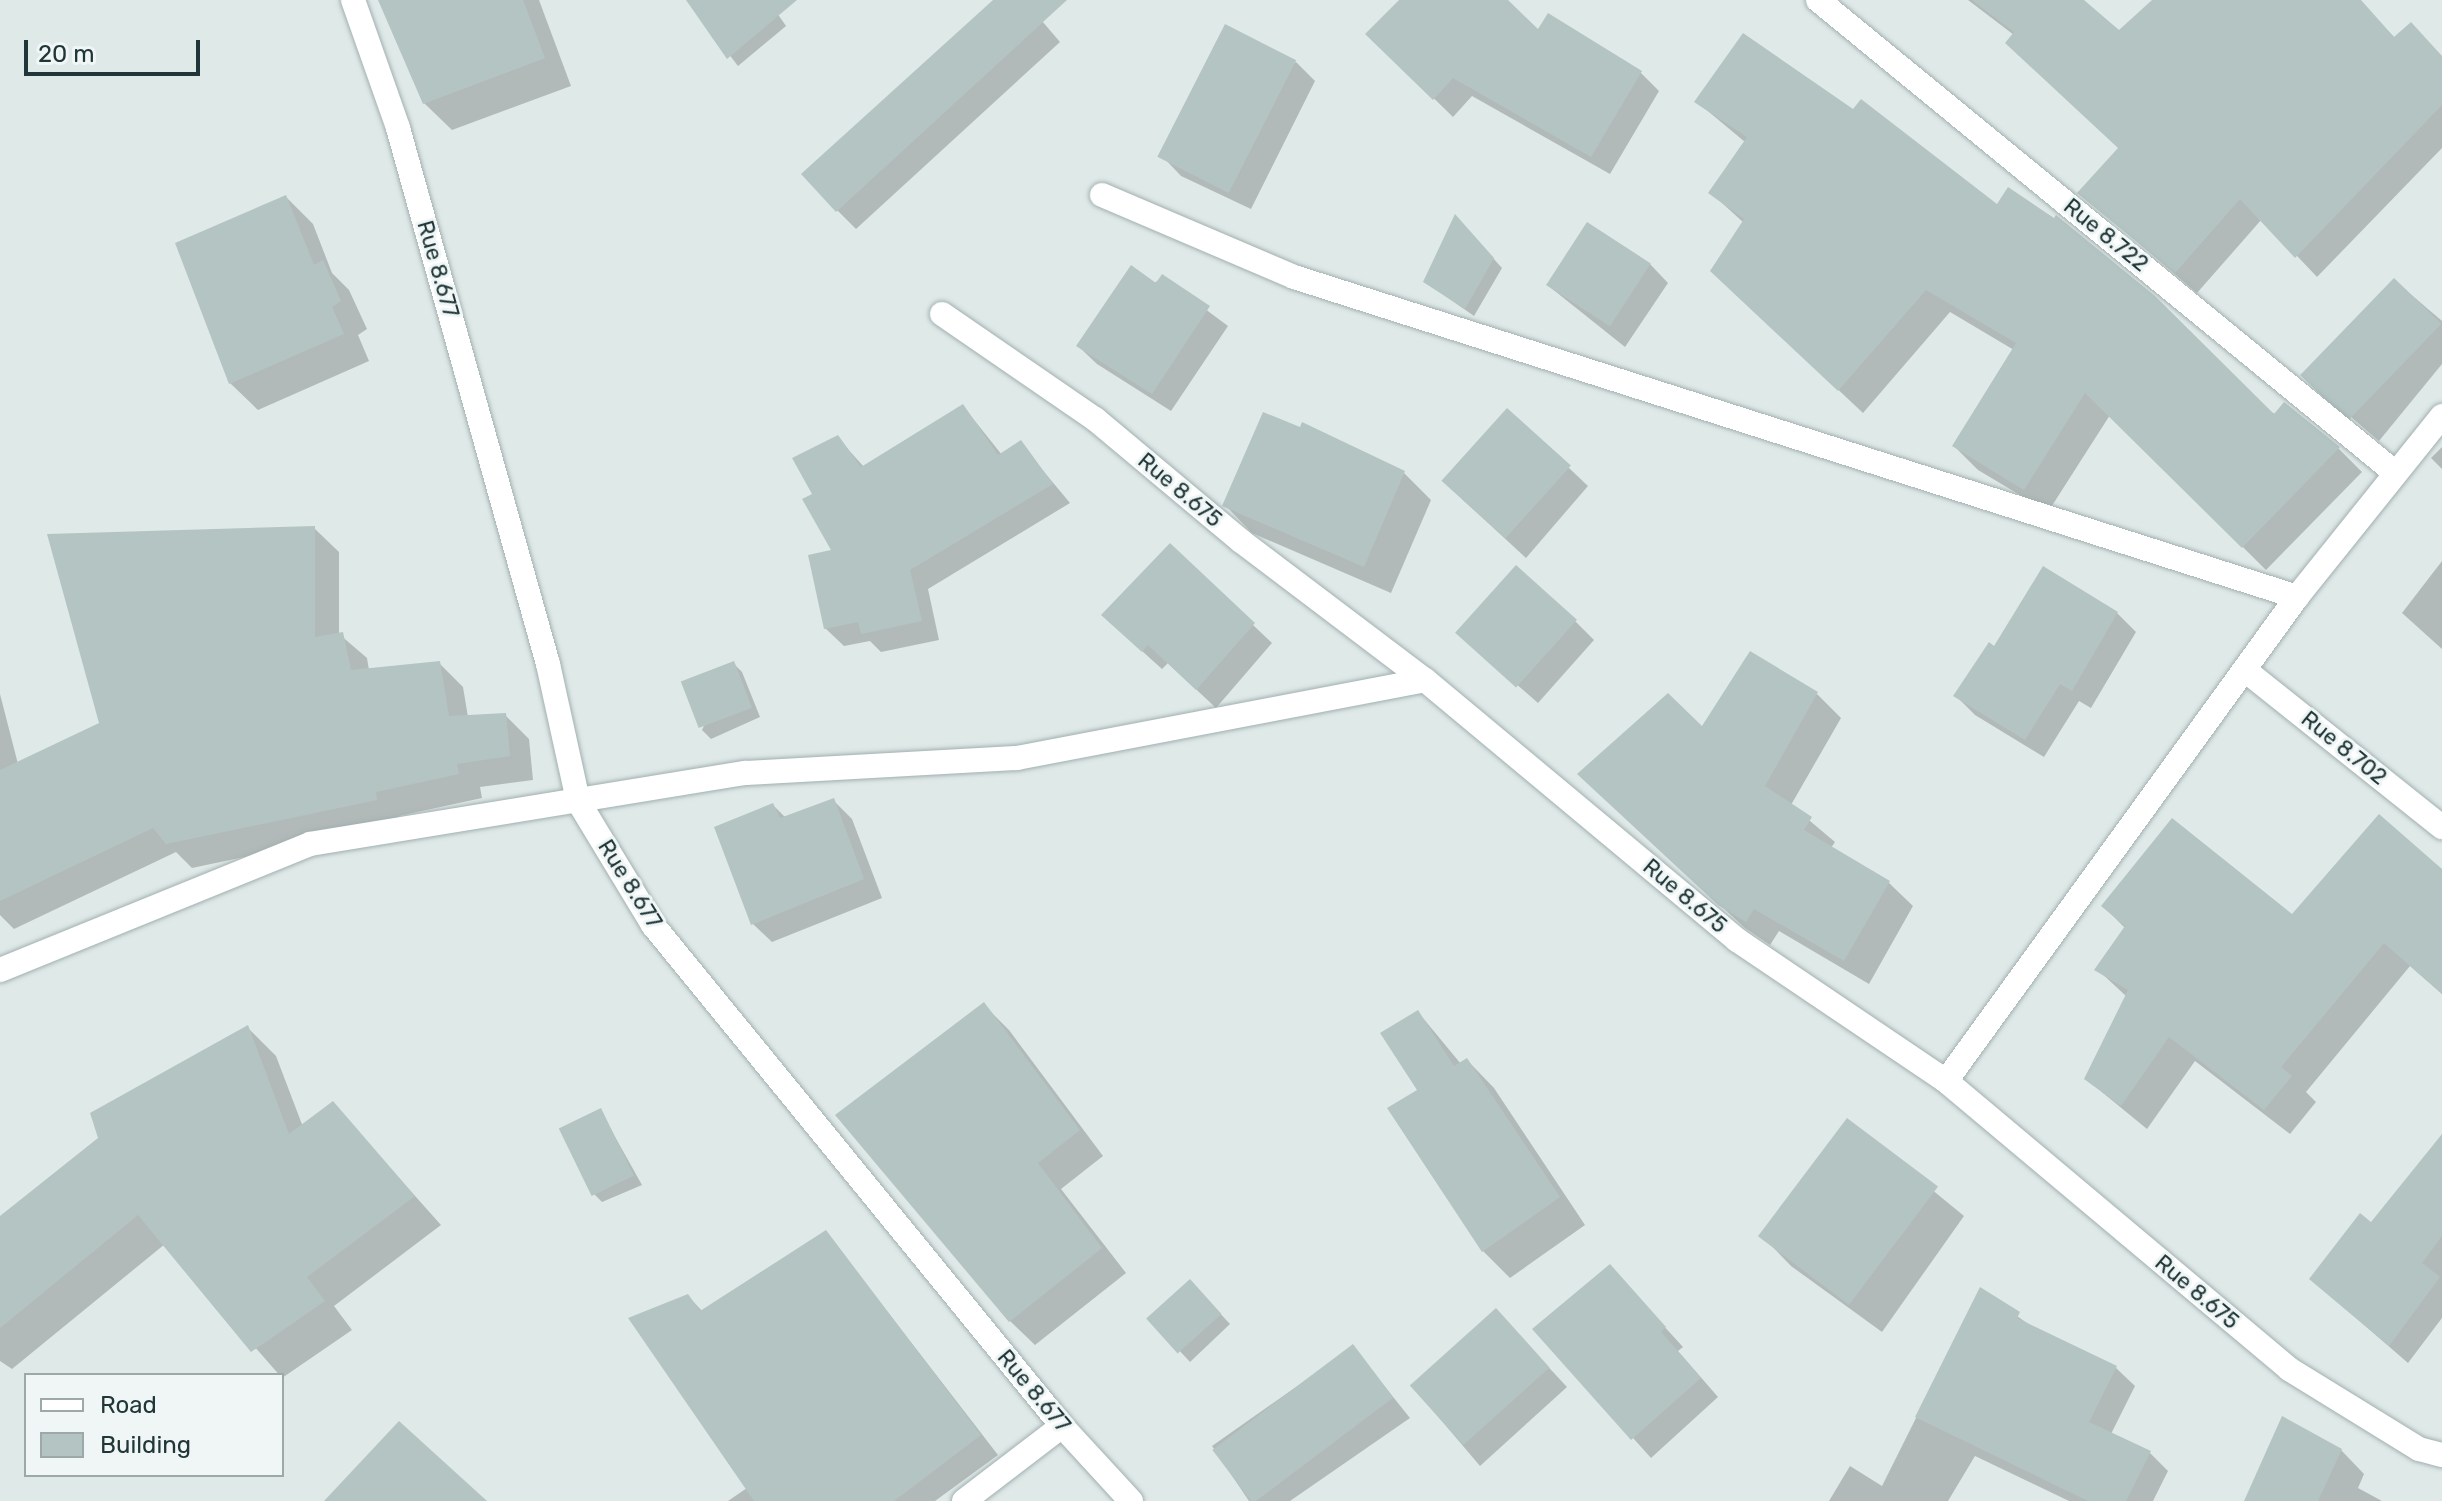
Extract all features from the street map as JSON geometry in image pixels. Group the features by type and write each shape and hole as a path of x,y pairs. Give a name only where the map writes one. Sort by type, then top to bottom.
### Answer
{"street":[{"name":"Rue 8.677","path":"353,0 398,128 548,664 578,801 653,925 1062,1426 1131,1501"},
{"name":"Rue 8.722","path":"1818,0 2393,471"},
{"path":"1102,195 1294,277 2297,597"},
{"name":"Rue 8.675","path":"942,314 1095,419 1241,541 1425,680 1737,940 1946,1081 2289,1369 2419,1449 2442,1455"},
{"path":"1946,1081 2297,597 2393,471 2442,416"},
{"name":"Rue 8.702","path":"2245,670 2442,827"},
{"path":"0,970 310,844 745,773 1017,758 1425,680"},
{"path":"964,1501 1062,1426"}],"building":[{"path":"378,0 523,0 545,58 423,104"},
{"path":"686,0 797,0 727,59"},
{"path":"993,0 1067,0 836,212 801,174"},
{"path":"1399,0 1508,0 1538,29 1548,13 1642,71 1591,157 1453,78 1433,100 1365,34"},
{"path":"1972,0 2084,0 2119,30 2152,0 2361,0 2394,37 2411,22 2442,56 2442,105 2295,258 2240,199 2175,273 2077,193 2118,148 2005,43 2014,32"},
{"path":"1225,24 1296,60 1229,193 1157,157"},
{"path":"1743,33 1853,109 1861,99 1997,204 2008,187 2054,218 2056,215 2155,296 2274,414 2284,402 2340,447 2242,548 2085,393 2024,490 1952,446 2016,343 1926,290 1838,391 1710,271 1744,219 1708,193 1747,137 1694,102"},
{"path":"286,195 314,265 323,260 341,301 332,307 344,334 229,384 175,243"},
{"path":"1455,214 1494,258 1465,309 1423,282"},
{"path":"1587,222 1651,263 1610,326 1546,285"},
{"path":"1131,265 1156,283 1162,274 1210,306 1152,394 1076,346"},
{"path":"2394,278 2441,324 2348,421 2300,375"},
{"path":"963,404 998,455 1021,440 1053,484 910,570 922,621 861,634 858,622 824,629 808,555 831,550 802,499 812,494 792,458 838,435 861,467"},
{"path":"1507,408 1571,466 1505,538 1441,481"},
{"path":"1263,412 1300,427 1302,422 1405,471 1364,567 1222,506"},
{"path":"315,526 315,637 343,632 351,670 440,661 449,716 506,713 510,756 457,764 459,774 376,792 377,800 166,844 153,828 0,901 0,770 99,723 47,534"},
{"path":"1170,543 1255,623 1196,690 1148,645 1142,652 1101,615"},
{"path":"1516,565 1577,620 1516,687 1455,633"},
{"path":"2043,566 2118,612 2072,691 2060,684 2025,740 1953,696 1989,642 1994,646"},
{"path":"1750,651 1818,692 1765,786 1812,817 1804,830 1890,881 1844,961 1754,909 1746,922 1718,905 1577,774 1668,693 1702,726"},
{"path":"734,661 752,708 699,728 681,681"},
{"path":"834,798 864,879 751,925 714,827 773,803 780,818"},
{"path":"2379,814 2442,869 2442,994 2384,943 2281,1067 2292,1076 2264,1110 2169,1037 2121,1106 2084,1079 2128,990 2094,970 2125,926 2101,906 2172,818 2292,914"},
{"path":"984,1002 1080,1130 1038,1163 1102,1248 1009,1322 835,1115"},
{"path":"1418,1010 1454,1066 1467,1058 1560,1197 1482,1252 1387,1108 1417,1090 1380,1033"},
{"path":"248,1025 289,1134 333,1101 415,1196 307,1277 325,1301 251,1352 138,1215 0,1328 0,1216 98,1138 90,1113"},
{"path":"601,1108 634,1175 592,1196 559,1129"},
{"path":"1847,1118 1938,1187 1849,1305 1758,1236"},
{"path":"2442,1134 2442,1236 2422,1263 2440,1277 2389,1346 2309,1279 2360,1213 2371,1222"},
{"path":"826,1230 981,1435 894,1501 754,1501 628,1318 688,1294 700,1311"},
{"path":"1610,1264 1666,1327 1661,1332 1701,1378 1631,1440 1532,1329"},
{"path":"1190,1279 1221,1314 1178,1353 1146,1318"},
{"path":"1980,1287 2020,1312 2017,1318 2117,1366 2089,1422 2151,1451 2126,1501 2088,1501 1915,1417"},
{"path":"1496,1308 1550,1367 1463,1445 1410,1386"},
{"path":"1353,1344 1393,1398 1256,1501 1251,1501 1212,1450"},
{"path":"2282,1416 2342,1449 2318,1501 2244,1501"},
{"path":"399,1421 487,1501 324,1501"}]}
